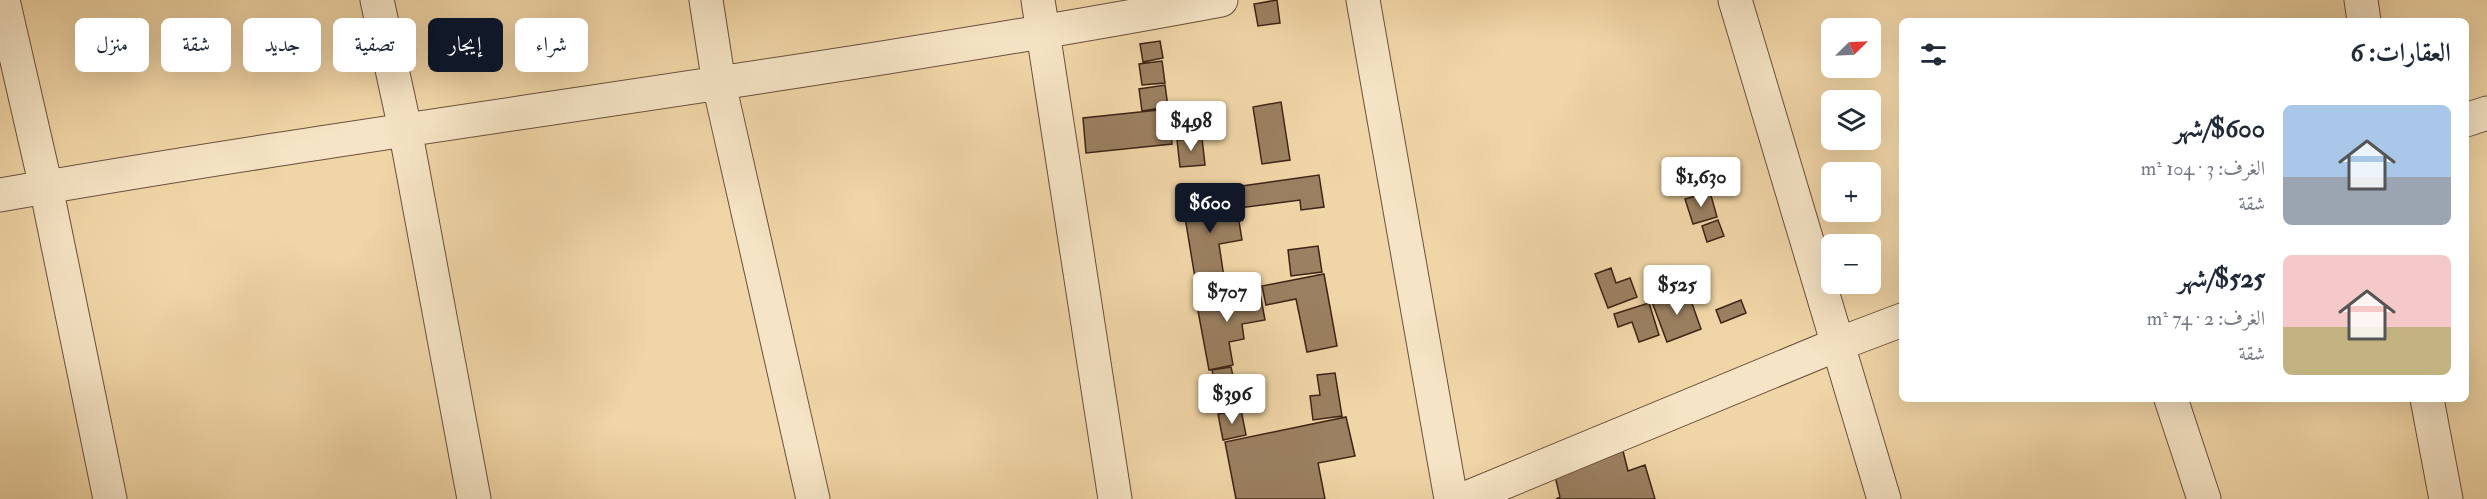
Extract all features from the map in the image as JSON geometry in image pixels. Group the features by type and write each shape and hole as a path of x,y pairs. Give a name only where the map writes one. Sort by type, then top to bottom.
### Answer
{"street":[{"path":"3,0 46,187 110,499"},
{"path":"377,0 405,129 474,499"},
{"path":"706,0 719,84 813,499"},
{"path":"1038,0 1115,499"},
{"path":"0,195 405,129 719,84 1043,33 1221,0"},
{"path":"1363,0 1451,499"},
{"path":"1735,0 1836,345 1884,499"},
{"path":"2361,0 2364,18"},
{"path":"2469,119 2487,113"},
{"path":"1464,499 1899,321"},
{"path":"2172,402 2204,499"},
{"path":"2428,402 2446,499"}],"building":[{"path":"1277,0 1280,23 1258,26 1254,4"},
{"path":"1160,41 1163,58 1143,62 1140,44"},
{"path":"1162,61 1165,83 1142,85 1139,64"},
{"path":"1165,85 1168,107 1142,111 1139,89"},
{"path":"1281,102 1290,160 1262,164 1253,107"},
{"path":"1168,109 1172,144 1086,153 1083,118"},
{"path":"1202,138 1205,165 1180,167 1177,140"},
{"path":"1319,175 1324,207 1301,210 1300,200 1239,208 1235,187"},
{"path":"1233,185 1242,240 1219,244 1226,291 1198,296 1181,193"},
{"path":"1710,192 1717,217 1693,224 1685,199"},
{"path":"1718,220 1724,236 1707,242 1702,226"},
{"path":"1318,246 1322,272 1291,276 1288,250"},
{"path":"1611,268 1616,283 1630,278 1637,297 1608,308 1595,274"},
{"path":"1324,274 1337,346 1307,352 1296,299 1266,305 1262,286"},
{"path":"1259,288 1265,320 1242,324 1244,339 1229,342 1233,365 1209,370 1196,300"},
{"path":"1688,292 1701,329 1667,342 1652,302"},
{"path":"1741,300 1746,313 1721,323 1716,310"},
{"path":"1649,303 1659,335 1639,342 1632,322 1618,327 1614,314"},
{"path":"1231,367 1235,385 1216,389 1212,370"},
{"path":"1335,373 1342,416 1313,420 1310,396 1320,395 1317,375"},
{"path":"1241,410 1246,435 1223,440 1218,414"},
{"path":"1346,417 1355,456 1318,463 1325,499 1236,499 1225,442"},
{"path":"1622,447 1628,471 1645,465 1655,499 1556,499 1560,497 1554,472"}]}
